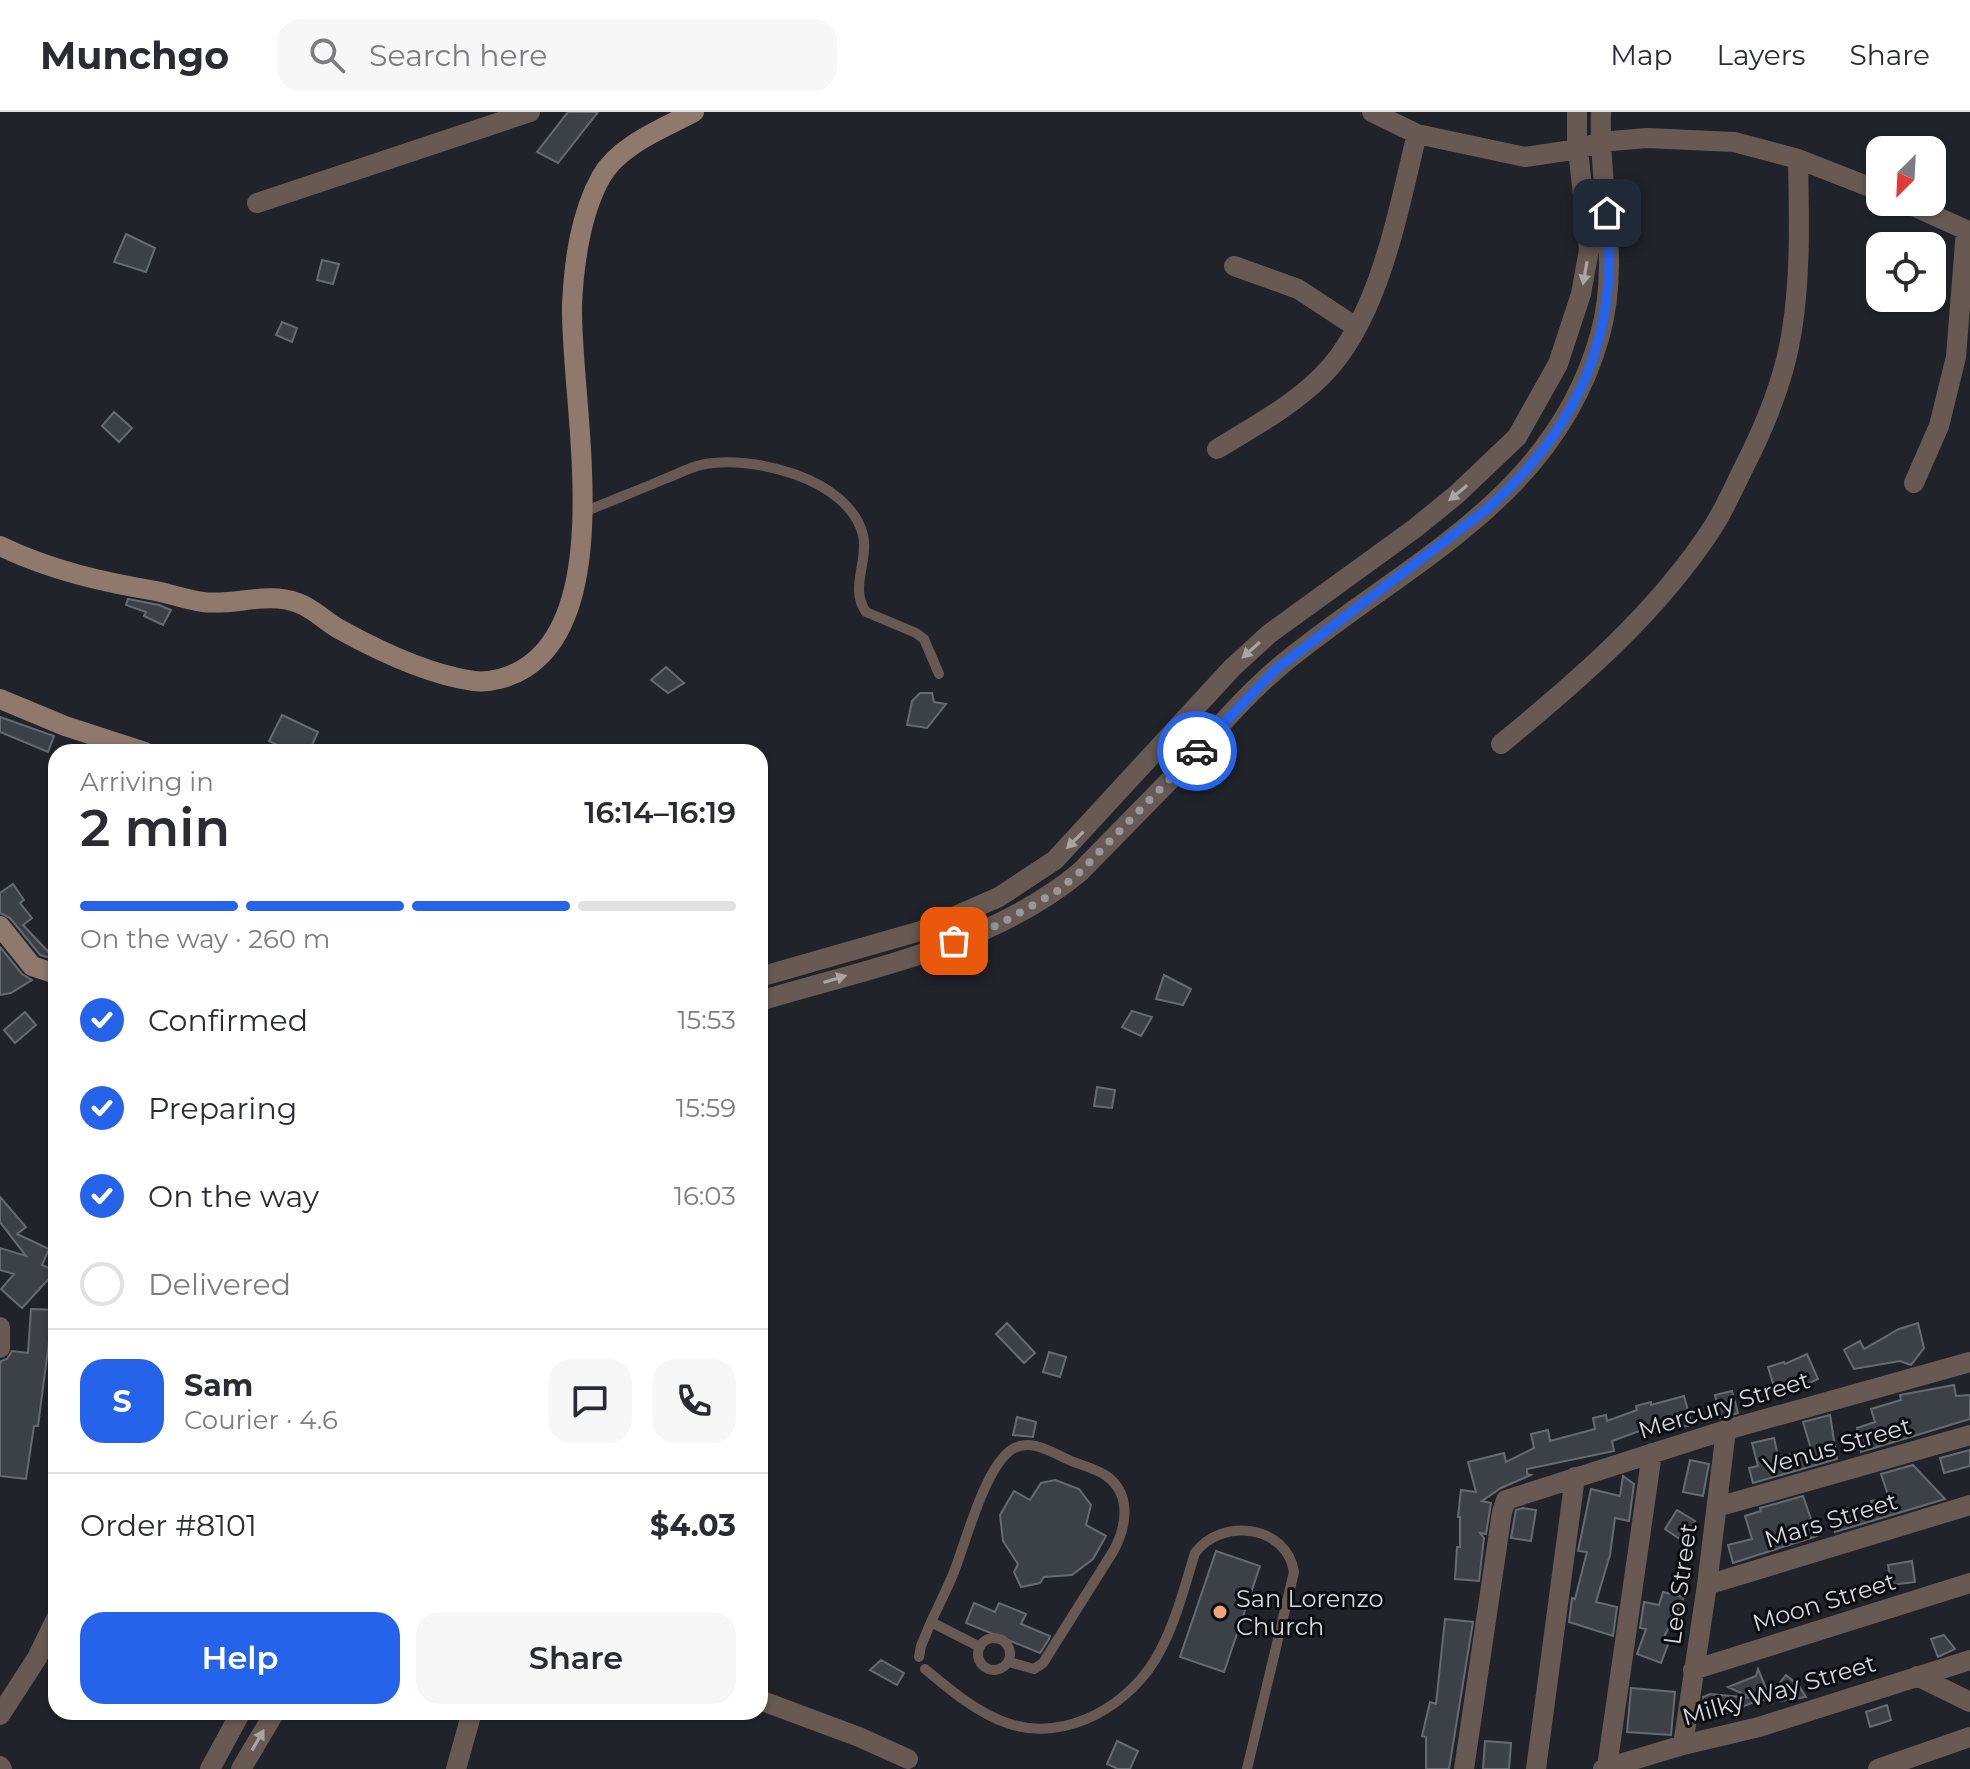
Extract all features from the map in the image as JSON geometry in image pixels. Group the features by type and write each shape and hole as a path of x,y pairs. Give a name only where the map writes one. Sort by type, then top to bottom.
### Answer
{"main road":[{"path":"0,546 62,572 202,602 232,603 280,598 300,603 358,639 405,659 475,681 499,680 521,671 550,646 562,623 576,577 582,513 572,302 582,223 608,166 643,140 694,112"},
{"path":"0,699 65,726 120,744"},
{"path":"0,926 32,966 48,971"}],"street":[{"path":"257,203 530,112"},
{"path":"1372,112 1417,134 1525,157 1579,149 1600,142 1647,138 1700,138 1734,142 1798,159 1866,186"},
{"path":"768,975 924,930 999,897 1055,860 1232,668 1269,634 1425,520 1488,467 1517,437 1558,364 1581,294 1589,250 1577,112"},
{"path":"768,999 932,949 998,925 1056,892 1080,872 1276,669 1487,509 1515,484 1546,448 1572,408 1601,334 1610,288 1610,243 1600,142 1601,112"},
{"path":"1217,449 1304,393 1324,374 1356,327 1387,256 1417,134"},
{"path":"1501,744 1568,689 1663,595 1714,525 1752,451 1776,396 1792,331 1800,246 1798,159"},
{"path":"1914,483 1939,426 1956,357 1966,230 1935,216"},
{"path":"1234,266 1298,289 1356,327"},
{"path":"1147,759 1173,776"},
{"path":"924,930 932,949"},
{"path":"0,1327 0,1348"},
{"name":"Mercury Street","path":"1464,1769 1506,1500 1726,1430 1970,1362"},
{"name":"Leo Street","path":"1683,1745 1726,1430"},
{"name":"Venus Street","path":"1717,1507 1970,1435"},
{"path":"1605,1768 1652,1453"},
{"path":"1536,1769 1575,1477"},
{"name":"Mars Street","path":"1707,1585 1970,1505"},
{"name":"Moon Street","path":"1693,1670 1970,1583"},
{"path":"0,1715 48,1635"},
{"name":"Milky Way Street","path":"1605,1768 1759,1727 1970,1660"},
{"path":"1917,1676 1970,1702"},
{"path":"768,1703 908,1759"},
{"path":"210,1769 237,1720"},
{"path":"241,1769 270,1720"},
{"path":"456,1769 470,1720"},
{"path":"1878,1769 1970,1737"}],"lane":[{"path":"582,513 701,465 747,462 796,475 823,487 841,500 863,535 858,593 866,612 924,639 939,674"},
{"path":"919,1657 986,1487 1000,1461 1011,1450 1038,1445 1108,1477 1120,1493 1125,1512 1124,1530 1043,1663 1034,1669 1009,1662"},
{"path":"925,1669 953,1691 1007,1723 1057,1729 1088,1720 1113,1703 1149,1669 1169,1630 1195,1553 1202,1543 1216,1535 1231,1532 1254,1532 1273,1537 1287,1553 1294,1572 1247,1769"},
{"path":"931,1622 980,1647"},
{"path":"989,1639 1002,1640 1009,1650 1009,1662 999,1670 987,1669 978,1659 980,1647 989,1639"}],"building":[{"path":"568,112 598,112 558,163 537,152"},
{"path":"126,234 155,248 146,272 114,262"},
{"path":"322,260 339,264 333,284 317,280"},
{"path":"282,322 297,328 292,342 276,335"},
{"path":"114,412 132,428 119,442 102,426"},
{"path":"128,599 171,610 163,625 144,616 146,612 126,605"},
{"path":"666,667 684,683 668,693 651,680"},
{"path":"920,693 932,693 934,702 946,704 927,728 907,725 912,701"},
{"path":"282,715 318,732 313,744 275,744 269,741"},
{"path":"0,717 54,736 48,744 48,752 0,732"},
{"path":"13,884 24,900 20,903 32,918 23,925 48,952 48,958 40,955 10,918 0,913 0,893"},
{"path":"0,947 22,974 32,980 11,993 0,995"},
{"path":"1164,975 1191,989 1183,1005 1156,999"},
{"path":"1132,1011 1152,1017 1141,1036 1122,1027"},
{"path":"25,1012 36,1025 15,1043 4,1030"},
{"path":"1097,1087 1115,1090 1112,1108 1094,1106"},
{"path":"0,1197 26,1227 17,1234 48,1249 42,1265 48,1268 48,1280 22,1308 1,1289 14,1274 0,1270 0,1248 26,1256 0,1222"},
{"path":"31,1309 48,1310 48,1349 38,1426 34,1426 26,1479 0,1476 0,1365 12,1351 28,1353"},
{"path":"1007,1323 1035,1353 1024,1363 996,1334"},
{"path":"1918,1323 1924,1348 1911,1365 1900,1361 1854,1369 1844,1350 1860,1341 1864,1349 1899,1329"},
{"path":"1049,1352 1066,1357 1060,1377 1043,1372"},
{"path":"1807,1354 1818,1379 1803,1386 1801,1382 1775,1390 1768,1367 1785,1364"},
{"path":"1954,1385 1956,1396 1970,1395 1970,1419 1861,1452 1857,1428 1875,1422 1871,1409 1901,1400 1900,1395"},
{"path":"1732,1391 1738,1413 1720,1418 1715,1395"},
{"path":"1684,1396 1692,1425 1643,1435 1642,1430 1612,1441 1614,1451 1527,1469 1527,1474 1531,1475 1501,1488 1482,1501 1491,1503 1486,1534 1480,1533 1484,1538 1479,1581 1455,1579 1457,1547 1460,1547 1458,1517 1461,1490 1476,1492 1468,1462 1504,1453 1506,1462 1534,1448 1531,1434 1548,1430 1550,1441 1595,1429 1593,1418 1606,1415 1607,1421 1637,1410 1636,1406"},
{"path":"1830,1415 1837,1459 1753,1483 1749,1468 1758,1466 1752,1443 1774,1438 1778,1456 1812,1452 1803,1422"},
{"path":"1017,1417 1036,1422 1033,1437 1013,1435"},
{"path":"1970,1450 1970,1466 1944,1473 1940,1458"},
{"path":"1690,1460 1709,1464 1703,1496 1683,1492"},
{"path":"1913,1465 1945,1499 1835,1532 1831,1510 1872,1506 1871,1501 1889,1498 1881,1474"},
{"path":"1623,1476 1634,1484 1629,1521 1615,1518 1610,1555 1596,1602 1617,1607 1613,1636 1569,1622 1572,1598 1575,1599 1587,1552 1578,1551 1591,1489 1620,1496"},
{"path":"1055,1480 1079,1489 1091,1505 1086,1525 1106,1536 1093,1559 1072,1575 1044,1577 1040,1583 1021,1587 1014,1572 1018,1564 1003,1541 1000,1515 1014,1491 1030,1500 1041,1483"},
{"path":"1803,1496 1817,1536 1733,1563 1728,1545 1752,1539 1745,1516 1761,1511 1760,1508"},
{"path":"1516,1510 1536,1510 1531,1541 1511,1538"},
{"path":"1677,1510 1695,1521 1683,1541 1665,1529"},
{"name":"San Lorenzo Church","path":"1216,1551 1260,1566 1224,1672 1180,1657"},
{"path":"1912,1561 1915,1582 1891,1585 1888,1565"},
{"path":"1663,1592 1684,1597 1664,1637 1670,1639 1661,1663 1637,1654 1646,1629 1640,1628 1644,1602 1659,1605"},
{"path":"974,1603 995,1612 999,1603 1026,1614 1021,1624 1050,1636 1049,1639 1040,1653 966,1623"},
{"path":"1445,1619 1473,1622 1449,1769 1426,1769 1426,1737 1422,1736 1430,1702 1436,1704"},
{"path":"1944,1635 1955,1649 1938,1657 1931,1639"},
{"path":"881,1660 904,1673 897,1685 870,1670"},
{"path":"1758,1669 1772,1703 1761,1699 1711,1720 1703,1697 1710,1694 1752,1698 1728,1687 1756,1676"},
{"path":"1786,1675 1806,1697 1780,1701 1775,1689"},
{"path":"1631,1688 1675,1692 1671,1735 1627,1732"},
{"path":"1887,1705 1891,1720 1870,1727 1866,1712"},
{"path":"1117,1741 1138,1751 1130,1769 1118,1769 1107,1764"},
{"path":"1485,1741 1511,1743 1509,1769 1483,1769"}],"way so far":[{"path":"954,941 998,925 1056,892 1080,872 1197,751"}],"place":[{"name":"San Lorenzo Church","path":"1220,1612"}],"route":[{"path":"1197,751 1276,669 1446,543 1515,484 1546,448 1572,408 1601,334 1610,288 1607,213"}]}
